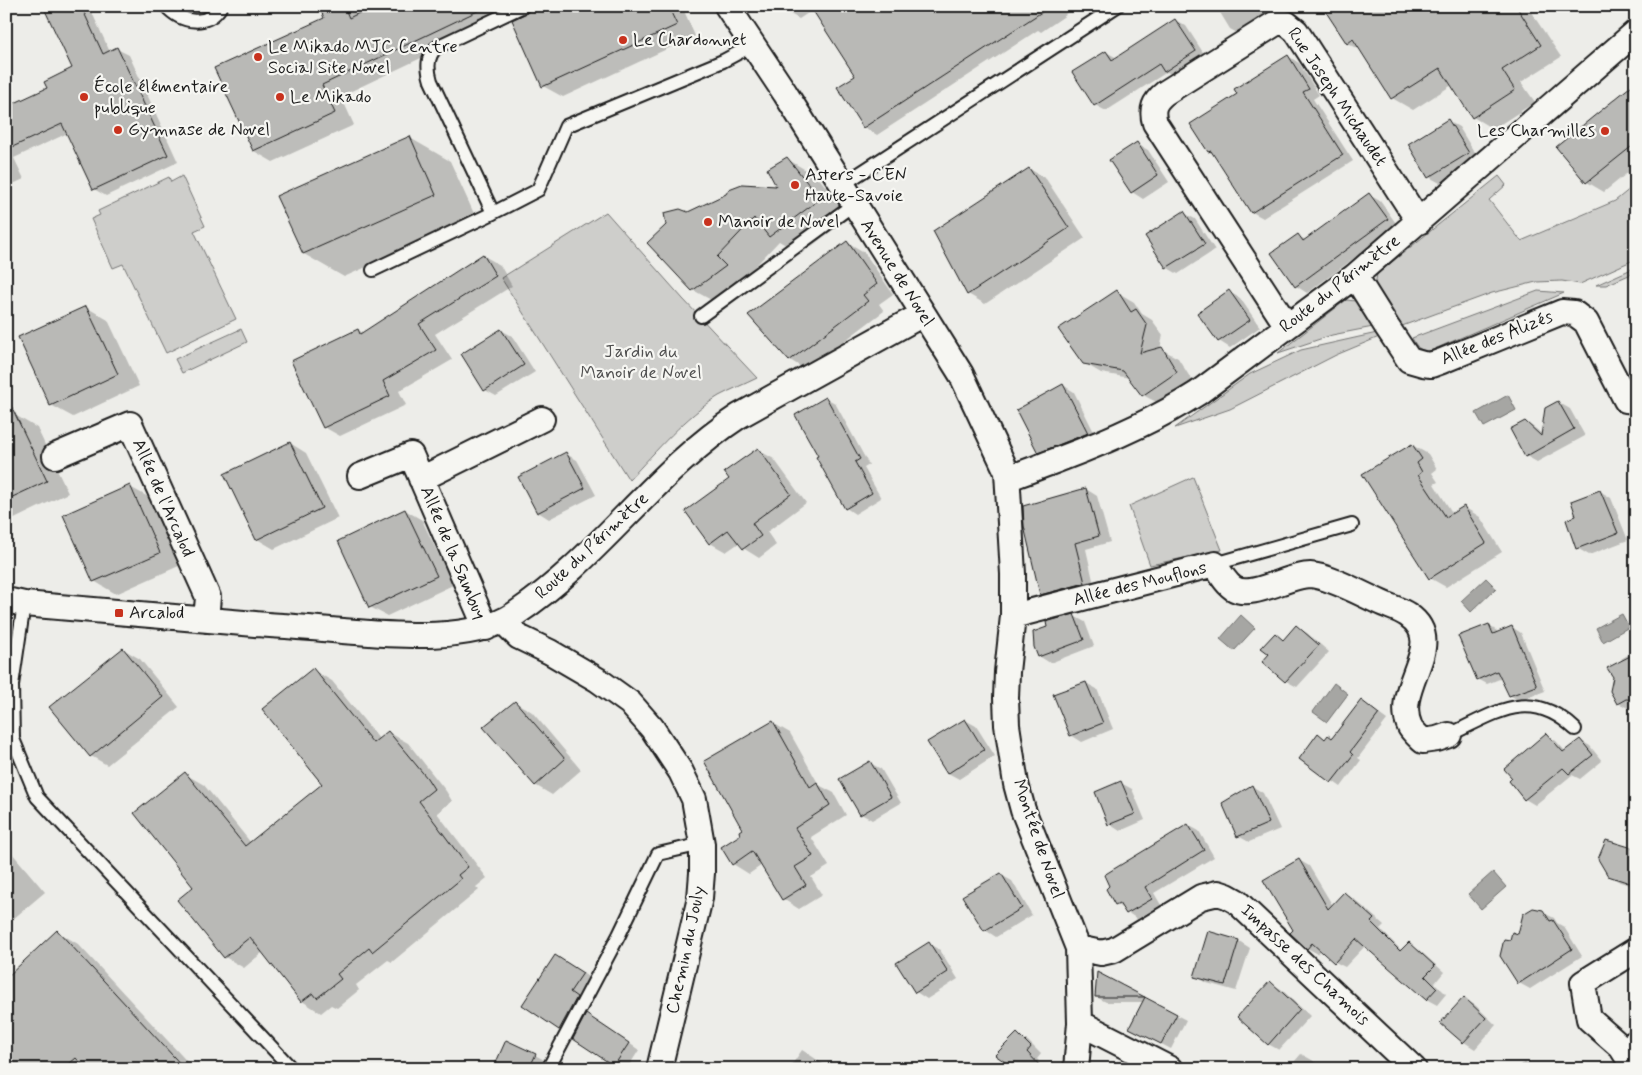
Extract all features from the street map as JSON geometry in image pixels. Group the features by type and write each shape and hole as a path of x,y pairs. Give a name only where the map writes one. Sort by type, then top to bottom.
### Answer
{"street":[{"name":"Avenue de Novel","path":"727,6 961,374 1007,472"},
{"name":"Rue Joseph Michaudet","path":"1288,326 1155,123 1152,114 1153,106 1158,98 1276,23 1286,23 1296,31 1419,222"},
{"name":"Route du Périmètre","path":"1007,472 1017,475 1088,448 1181,404 1222,376 1356,276 1636,32"},
{"name":"Allée des Alizés","path":"1356,276 1409,360 1416,363 1431,364 1442,361 1562,312 1574,313 1586,322 1626,400 1636,401"},
{"name":"Route du Périmètre","path":"15,602 206,620 399,635 451,633 495,624 516,614 567,574 675,467 701,443 724,426 923,314"},
{"name":"Allée de la Sambuy","path":"421,479 542,419"},
{"name":"Allée de l'Arcalod","path":"55,456 130,424 208,597 206,620"},
{"name":"Allée de la Sambuy","path":"360,476 411,455 421,479 495,624"},
{"name":"Montée de Novel","path":"1007,472 1013,616 1006,698 1007,725 1016,784 1023,810 1078,948 1080,1023 1076,1069"},
{"name":"Allée des Mouflons","path":"1013,616 1215,564 1223,578 1234,588 1247,592 1294,577 1311,575 1327,579 1408,615 1419,626 1424,639 1423,652 1411,681 1406,700 1407,716 1411,729 1423,741 1449,735"},
{"name":"Chemin du Jouly","path":"495,624 550,652 598,680 630,703 642,716 681,772 694,799 702,844 700,898 659,1069"},
{"name":"Impasse des Chamois","path":"1078,948 1101,953 1114,950 1201,897 1218,894 1227,896 1236,901 1414,1069"},
{"path":"1635,1069 1629,1040 1589,1019 1583,983 1636,950"},
{"path":"1080,1023 1170,1069"}],"lane":[{"path":"166,6 173,14 182,19 192,21 210,16 221,6"},
{"path":"493,213 431,81 428,63 431,53 439,46 523,6"},
{"path":"701,316 848,194 1117,6"},
{"path":"372,270 538,190 566,126 723,61 753,45"},
{"path":"1215,564 1352,525"},
{"path":"15,602 12,685 13,739 37,797 292,1069"},
{"path":"1449,735 1497,712 1523,705 1539,706 1550,710 1564,718 1575,729"},
{"path":"548,1069 619,936 658,854 702,844"}],"green space":[{"path":"182,176 205,226 194,231 236,319 166,353 123,264 113,268 91,219 100,215 98,211 169,177 171,182"},
{"path":"1499,176 1506,185 1489,200 1521,241 1615,201 1636,184 1636,259 1580,284 1562,281 1536,282 1492,293 1402,326 1375,285 1377,274"},
{"name":"Jardin du Manoir de Novel","path":"606,212 683,299 757,378 719,396 695,413 629,480 501,278"},
{"path":"1636,267 1636,272 1606,285 1596,285"},
{"path":"1538,291 1564,293 1430,351 1419,348 1412,338"},
{"path":"1346,300 1356,301 1373,327 1332,335 1278,353"},
{"path":"241,329 247,342 182,373 175,359"},
{"path":"1377,333 1379,337 1336,355 1230,409 1175,428 1250,374 1301,350"},
{"path":"1193,477 1222,550 1150,565 1129,506"}],"shaded area":[{"path":"1508,395 1516,410 1484,427 1476,413"},
{"path":"1486,578 1496,588 1471,612 1461,601"},
{"path":"1622,614 1629,627 1603,642 1596,628"},
{"path":"1241,615 1255,628 1234,651 1220,639"},
{"path":"1334,683 1348,694 1327,722 1313,712"},
{"path":"1493,872 1506,887 1481,909 1468,894"}],"building":[{"name":"École élémentaire publique","path":"43,6 81,6 103,54 117,47 168,155 93,190 62,124 6,150 6,107 47,88 44,82 72,68"},
{"path":"319,6 344,6 349,18 373,6 488,6 322,85 335,113 253,151 214,68 324,18"},
{"path":"531,6 668,6 677,25 542,87 512,20 527,13"},
{"path":"810,6 1051,6 863,128 837,87 855,76"},
{"path":"1322,6 1516,6 1541,45 1502,70 1515,90 1472,118 1440,68 1391,99 1353,39 1347,44"},
{"path":"1175,19 1196,51 1164,72 1159,64 1094,106 1072,72 1106,51 1112,60"},
{"path":"1288,55 1309,89 1303,92 1343,155 1251,213 1211,151 1208,152 1190,124 1237,94 1234,89"},
{"name":"Les Charmilles","path":"1636,82 1636,143 1586,183 1556,147"},
{"path":"1448,119 1469,153 1428,178 1408,144"},
{"path":"410,136 436,195 303,254 276,196"},
{"path":"1137,142 1158,175 1131,193 1109,160"},
{"name":"Manoir de Novel","path":"787,157 820,199 769,237 754,218 717,257 726,266 692,291 647,243 666,225 664,213 680,209 688,212 726,194 729,189 742,184 776,186 767,169"},
{"path":"1029,168 1069,228 967,295 933,231"},
{"path":"1369,193 1388,219 1295,287 1271,253 1298,234 1303,241"},
{"path":"1184,211 1205,244 1166,268 1145,236"},
{"path":"847,241 877,284 863,295 868,301 789,361 748,315"},
{"path":"483,254 496,276 419,324 436,350 383,381 390,396 323,428 291,361 358,329 360,334"},
{"path":"1117,290 1131,312 1136,309 1147,325 1140,353 1162,347 1177,372 1142,396 1123,371 1083,364 1058,329"},
{"path":"1229,290 1250,320 1218,342 1197,313"},
{"path":"86,306 118,374 50,406 18,337"},
{"path":"501,329 524,365 484,391 461,354"},
{"path":"1063,384 1088,433 1038,453 1016,410"},
{"path":"6,395 47,481 6,500"},
{"path":"826,397 860,459 855,462 872,493 845,509 795,415"},
{"path":"1558,401 1574,429 1525,457 1510,429 1525,421 1541,436 1545,408"},
{"path":"290,442 322,508 256,540 224,474"},
{"path":"1412,444 1422,459 1417,463 1422,472 1418,475 1446,517 1464,506 1486,543 1429,579 1362,474"},
{"path":"758,448 791,494 752,523 761,536 743,549 728,530 709,544 685,511 729,479 724,472"},
{"path":"566,452 585,488 537,513 518,477"},
{"path":"130,485 160,553 93,582 63,515"},
{"path":"1086,488 1099,536 1075,543 1085,583 1040,595 1024,526 1023,506"},
{"path":"1600,490 1618,533 1576,549 1566,520 1576,516 1571,501"},
{"path":"405,509 437,576 369,608 338,541"},
{"path":"1074,614 1084,640 1038,657 1034,647 1033,632 1047,627 1046,622"},
{"path":"1489,624 1493,634 1512,626 1537,686 1509,696 1497,671 1477,680 1458,636"},
{"path":"1296,625 1319,645 1285,682 1262,662 1269,654 1261,648 1275,633 1283,640"},
{"path":"123,648 163,697 90,757 49,707"},
{"path":"1636,653 1636,700 1626,699 1617,704 1610,691 1613,677 1607,668"},
{"path":"313,668 373,743 388,731 427,778 434,789 419,801 468,867 458,875 461,879 372,952 369,948 337,974 341,979 317,998 313,993 301,1002 250,937 224,958 177,900 193,887 134,813 185,772 245,846 322,784 262,709"},
{"path":"1086,682 1103,723 1070,736 1053,694"},
{"path":"1361,700 1379,714 1350,752 1353,755 1331,783 1299,759 1318,733 1325,739 1328,735 1332,738"},
{"path":"515,701 565,759 535,786 483,727"},
{"path":"965,719 984,750 947,774 927,742"},
{"path":"773,721 810,787 817,782 830,805 795,828 813,856 795,867 806,885 782,900 752,851 732,865 721,847 740,835 739,831 742,829 704,761"},
{"path":"1546,733 1563,752 1580,739 1593,755 1569,774 1563,768 1524,800 1509,781 1512,778 1504,769"},
{"path":"870,761 891,797 860,815 839,779"},
{"path":"1121,781 1135,814 1108,825 1095,792"},
{"path":"1252,785 1269,823 1237,837 1222,803"},
{"path":"1188,824 1204,850 1145,887 1152,899 1126,914 1119,903 1115,905 1106,889 1109,886 1104,875"},
{"path":"1606,840 1636,849 1636,885 1608,876 1598,859"},
{"path":"1299,859 1328,909 1344,892 1374,919 1371,922 1400,951 1409,942 1435,966 1425,976 1437,988 1426,1000 1356,939 1334,963 1312,943 1307,949 1290,933 1293,930 1263,880"},
{"path":"1001,873 1022,908 984,931 962,896"},
{"path":"1533,908 1543,910 1550,921 1553,920 1572,949 1518,984 1500,956 1504,939 1510,940 1512,932 1518,934 1523,914"},
{"path":"57,930 185,1069 86,1069 76,1058 63,1069 6,1069 6,978"},
{"path":"1208,931 1239,940 1225,985 1194,977"},
{"path":"929,942 948,972 915,993 896,963"},
{"path":"555,955 583,973 570,992 577,997 559,1030 522,1005"},
{"path":"1097,972 1145,997 1095,997"},
{"path":"1270,981 1300,1009 1268,1045 1237,1017"},
{"path":"1145,997 1177,1014 1161,1044 1129,1028"},
{"path":"1464,997 1486,1018 1463,1043 1440,1023"},
{"path":"586,1014 629,1043 614,1066 573,1039"},
{"path":"1017,1033 1031,1047 1027,1052 1043,1069 1015,1069 995,1055"},
{"path":"506,1040 536,1054 529,1069 493,1069"}],"place":[{"name":"Le Chardonnet","path":"623,40"},
{"name":"Le Mikado MJC Centre Social Site Novel","path":"258,57"},
{"name":"École élémentaire publique","path":"84,97"},
{"name":"Le Mikado","path":"280,97"},
{"name":"Gymnase de Novel","path":"118,130"},
{"name":"Les Charmilles","path":"1605,131"},
{"name":"Asters - CEN Haute-Savoie","path":"795,185"},
{"name":"Manoir de Novel","path":"708,222"},
{"name":"Arcalod","path":"119,613"}]}
